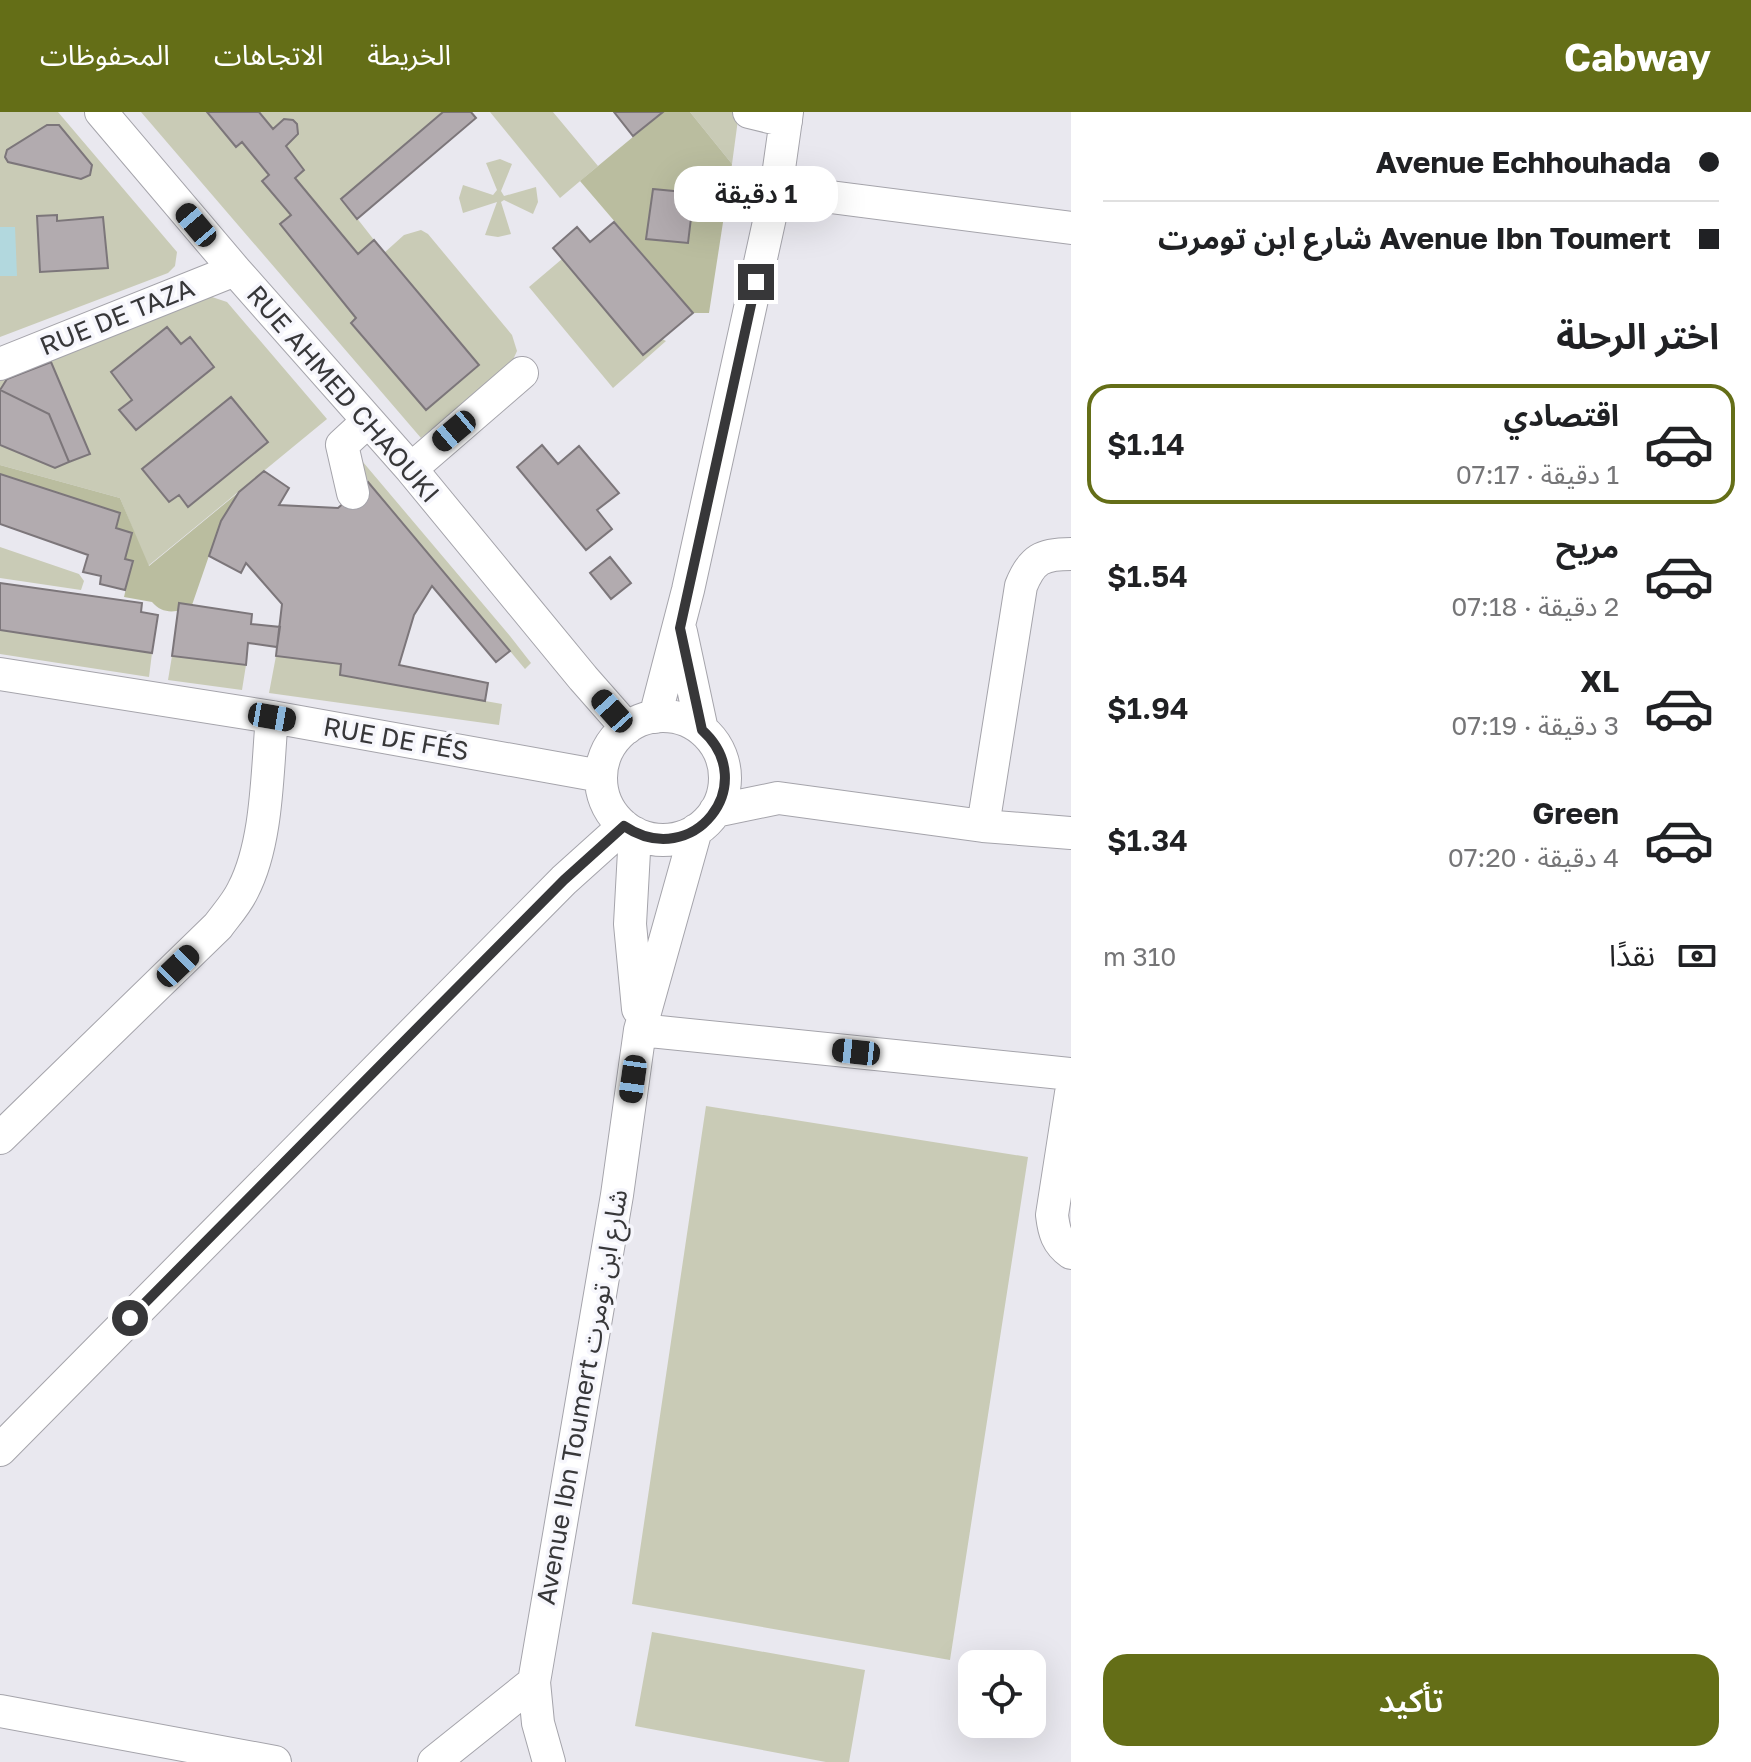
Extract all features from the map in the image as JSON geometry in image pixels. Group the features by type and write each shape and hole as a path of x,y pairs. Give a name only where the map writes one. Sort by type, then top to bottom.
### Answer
{"street":[{"name":"RUE AHMED CHAOUKI","path":"101,112 235,270 411,469 583,678 622,776"},
{"path":"749,112 787,116"},
{"name":"Avenue Ibn Toumert شارع ابن تومرت","path":"640,1030 630,924 622,776 680,628 776,190 787,116"},
{"path":"776,190 1071,228"},
{"name":"RUE DE TAZA","path":"0,364 235,270"},
{"path":"411,469 522,373"},
{"path":"353,493 342,445 368,421"},
{"path":"983,826 1021,586 1028,569 1039,559 1050,554 1071,554"},
{"name":"Avenue Ibn Toumert شارع ابن تومرت","path":"680,628 702,730"},
{"name":"RUE DE FÉS","path":"0,674 622,776"},
{"path":"0,1138 218,926 243,891 255,859 272,717"},
{"path":"0,1450 564,880 622,776 680,718 702,730 718,750 724,770 723,792 706,821"},
{"path":"724,770 778,798 983,826 1071,833"},
{"path":"622,776 663,840 677,839 706,821 778,798"},
{"name":"Avenue Ibn Toumert شارع ابن تومرت","path":"549,1762 538,1723 534,1682 617,1195 640,1030 706,821"},
{"path":"640,1030 1071,1074"},
{"path":"1071,1093 1052,1215 1054,1233 1061,1245 1071,1253"},
{"path":"434,1762 534,1682"},
{"path":"0,1711 160,1751 275,1762"}],"green space":[{"path":"0,112 58,112 177,252 175,266 168,273 0,337"},
{"path":"141,112 443,112 342,199 374,240 358,254 311,198 280,224 356,318 351,324 426,410 479,365 384,253 404,235 421,230 428,234 512,335 517,351 511,364 421,438"},
{"path":"490,112 553,112 598,166 560,198"},
{"path":"663,112 690,112 732,164 709,313 693,313 580,181"},
{"path":"690,112 739,112 732,164"},
{"path":"500,159 512,164 501,191 504,196 536,187 538,202 533,214 504,200 501,202 511,234 498,237 485,235 497,202 463,213 459,198 463,185 493,195 497,190 486,163"},
{"path":"562,259 643,355 662,339 666,341 613,388 529,287"},
{"path":"209,296 227,302 327,419 148,566 120,498 0,465 0,376"},
{"path":"357,455 510,636 531,663 525,669 368,482"},
{"path":"0,465 120,498 149,566 239,492 221,521 192,605 171,611 161,609 152,602 124,597 132,562 125,559 132,533 116,528 119,513 0,474"},
{"path":"0,547 79,574 84,581 81,590 0,578"},
{"path":"0,630 152,653 149,677 0,654"},
{"path":"172,656 246,665 242,690 168,680"},
{"path":"276,656 341,664 340,675 502,704 499,725 269,693"},
{"path":"706,1106 1028,1157 950,1660 632,1604"},
{"path":"652,1632 865,1670 849,1762 826,1762 635,1726"}],"water":[{"path":"0,227 15,227 17,276 0,276"}],"building":[{"path":"207,112 259,112 273,129 284,119 293,120 297,124 298,134 286,146 304,170 295,178 358,254 374,240 479,365 426,410 351,323 356,318 280,224 291,215 262,181 269,175 242,142 236,147"},
{"path":"443,112 471,112 476,118 357,219 341,199"},
{"path":"614,112 663,112 633,136"},
{"path":"47,125 59,125 92,165 90,175 81,179 8,162 5,157 7,150"},
{"path":"653,189 694,193 688,243 646,239"},
{"path":"57,215 57,221 103,217 108,268 40,272 37,216"},
{"path":"614,222 693,313 643,355 553,248 577,227 590,242"},
{"path":"167,327 181,344 190,337 214,367 136,430 119,410 132,400 111,372"},
{"path":"51,362 90,454 69,462 49,414 0,390 7,379"},
{"path":"0,390 49,414 69,462 55,468 0,445"},
{"path":"231,397 268,442 188,507 179,495 169,502 142,469"},
{"path":"542,445 558,464 579,446 619,493 597,510 612,529 586,550 517,467"},
{"path":"264,471 289,488 279,505 338,508 368,482 510,651 496,662 432,586 414,615 399,665 488,683 485,701 340,675 341,664 276,656 282,604 246,563 241,573 209,556 221,521 239,492"},
{"path":"0,474 120,513 116,528 132,533 125,559 133,561 125,590 100,584 101,576 83,572 88,555 0,524"},
{"path":"610,557 631,583 611,599 590,573"},
{"path":"0,583 142,603 141,612 158,615 152,653 0,630"},
{"path":"179,603 252,614 251,624 280,627 277,647 248,643 246,665 172,656"}],"route":[{"path":"130,1318 564,880 624,826 649,838 677,839 702,827 719,805 725,783 724,766 714,743 702,730 680,628 756,282"}]}
